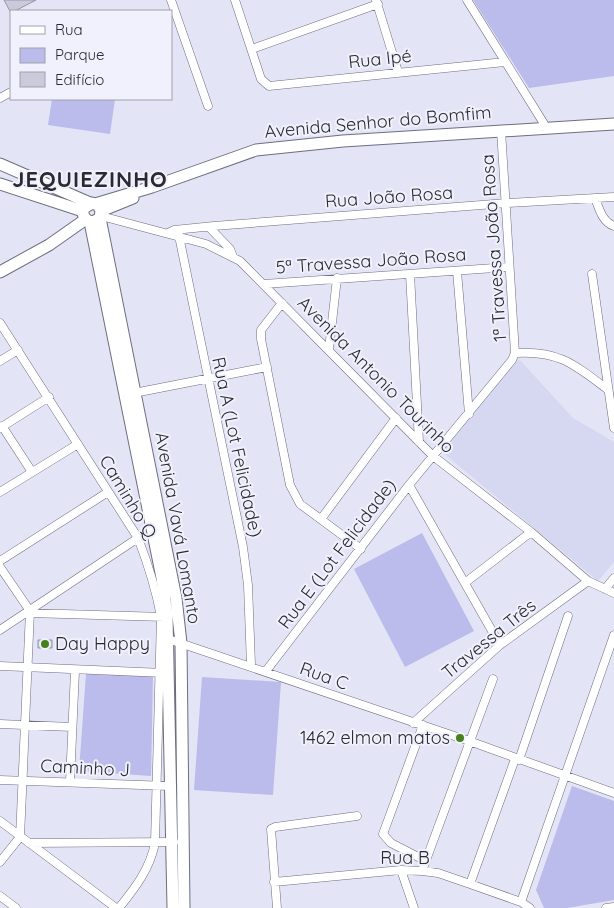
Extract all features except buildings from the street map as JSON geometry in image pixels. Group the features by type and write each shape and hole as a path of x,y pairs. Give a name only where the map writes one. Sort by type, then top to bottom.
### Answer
{"street":[{"path":"171,0 208,106"},
{"path":"235,0 252,49 377,2 398,72"},
{"path":"467,0 546,127"},
{"name":"Rua Ipé","path":"252,49 261,79 269,86 505,62"},
{"name":"Avenida Senhor do Bomfim","path":"0,272 49,244 93,213 142,194 152,187 256,150 501,130 614,124"},
{"name":"1ª Travessa João Rosa","path":"433,456 502,374 515,353 501,130"},
{"path":"0,164 93,213"},
{"path":"0,184 93,213"},
{"name":"Rua João Rosa","path":"167,234 174,230 209,227 507,203 614,197"},
{"path":"595,198 602,216 609,224 614,226"},
{"name":"Avenida Antonio Tourinho","path":"93,213 206,244 233,257 250,269 433,456 531,532 588,581 614,593"},
{"name":"Avenida Vavá Lomanto","path":"93,213 134,393 176,598 181,643 177,841 173,908"},
{"name":"Avenida Vavá Lomanto","path":"93,213 162,578 164,617 168,639 164,673 169,786 184,908"},
{"path":"209,227 225,242 233,257"},
{"name":"Rua A (Lot Felicidade)","path":"179,236 243,547 248,585 251,665"},
{"name":"5ª Travessa João Rosa","path":"264,284 509,267"},
{"path":"457,271 469,414"},
{"path":"410,274 419,442"},
{"path":"592,274 614,428"},
{"path":"329,349 337,278"},
{"path":"282,303 261,330 290,486 300,504 361,549"},
{"name":"Caminho Q","path":"0,322 138,538 150,569 164,617 164,673 156,786 155,843 152,860 136,885 117,908"},
{"path":"0,361 18,350"},
{"path":"515,353 536,351 570,361 608,389"},
{"path":"134,393 267,367"},
{"path":"32,472 1,427 49,397"},
{"path":"320,519 396,418"},
{"path":"0,492 78,444"},
{"name":"Rua E (Lot Felicidade)","path":"266,671 433,456"},
{"path":"409,485 466,582 500,646"},
{"path":"0,561 108,492"},
{"path":"466,582 531,532"},
{"path":"0,630 30,612 138,538"},
{"path":"0,567 30,612 20,837 0,862"},
{"path":"605,589 614,578"},
{"name":"Travessa Três","path":"413,724 500,646 588,581"},
{"path":"30,612 164,617"},
{"path":"470,884 517,760 568,616"},
{"path":"521,902 614,636"},
{"name":"Rua C","path":"168,639 251,665 413,724 423,725 517,760 614,792"},
{"path":"0,666 75,671 164,673"},
{"path":"70,781 75,671"},
{"path":"422,871 493,679"},
{"path":"0,724 72,727"},
{"path":"423,725 383,834 391,843 426,861"},
{"name":"Caminho J","path":"0,780 169,786"},
{"path":"277,908 270,834 273,828 357,816"},
{"path":"0,821 117,908"},
{"path":"29,843 155,843 177,841"},
{"path":"400,870 414,908"},
{"name":"Rua B","path":"274,882 400,870 422,871 438,873 521,902 530,908"},
{"path":"0,896 16,908"},
{"path":"99,908 105,900"},
{"path":"606,908 614,907"}],"shaded area":[{"path":"519,359 573,418 614,442 614,562 598,581 442,452"}],"green space":[{"path":"473,0 614,0 614,76 529,88"},
{"path":"52,100 115,100 110,134 48,125"},
{"path":"422,533 474,631 405,667 354,569"},
{"path":"86,674 153,675 151,776 79,771"},
{"path":"202,677 281,682 273,795 194,790"},
{"path":"572,786 614,801 614,900 567,908 544,908 536,890"}],"place":[{"name":"Day Happy","path":"45,644"},
{"name":"1462 elmon matos","path":"460,738"}],"district":[{"name":"JEQUIEZINHO","path":"90,179"}]}
